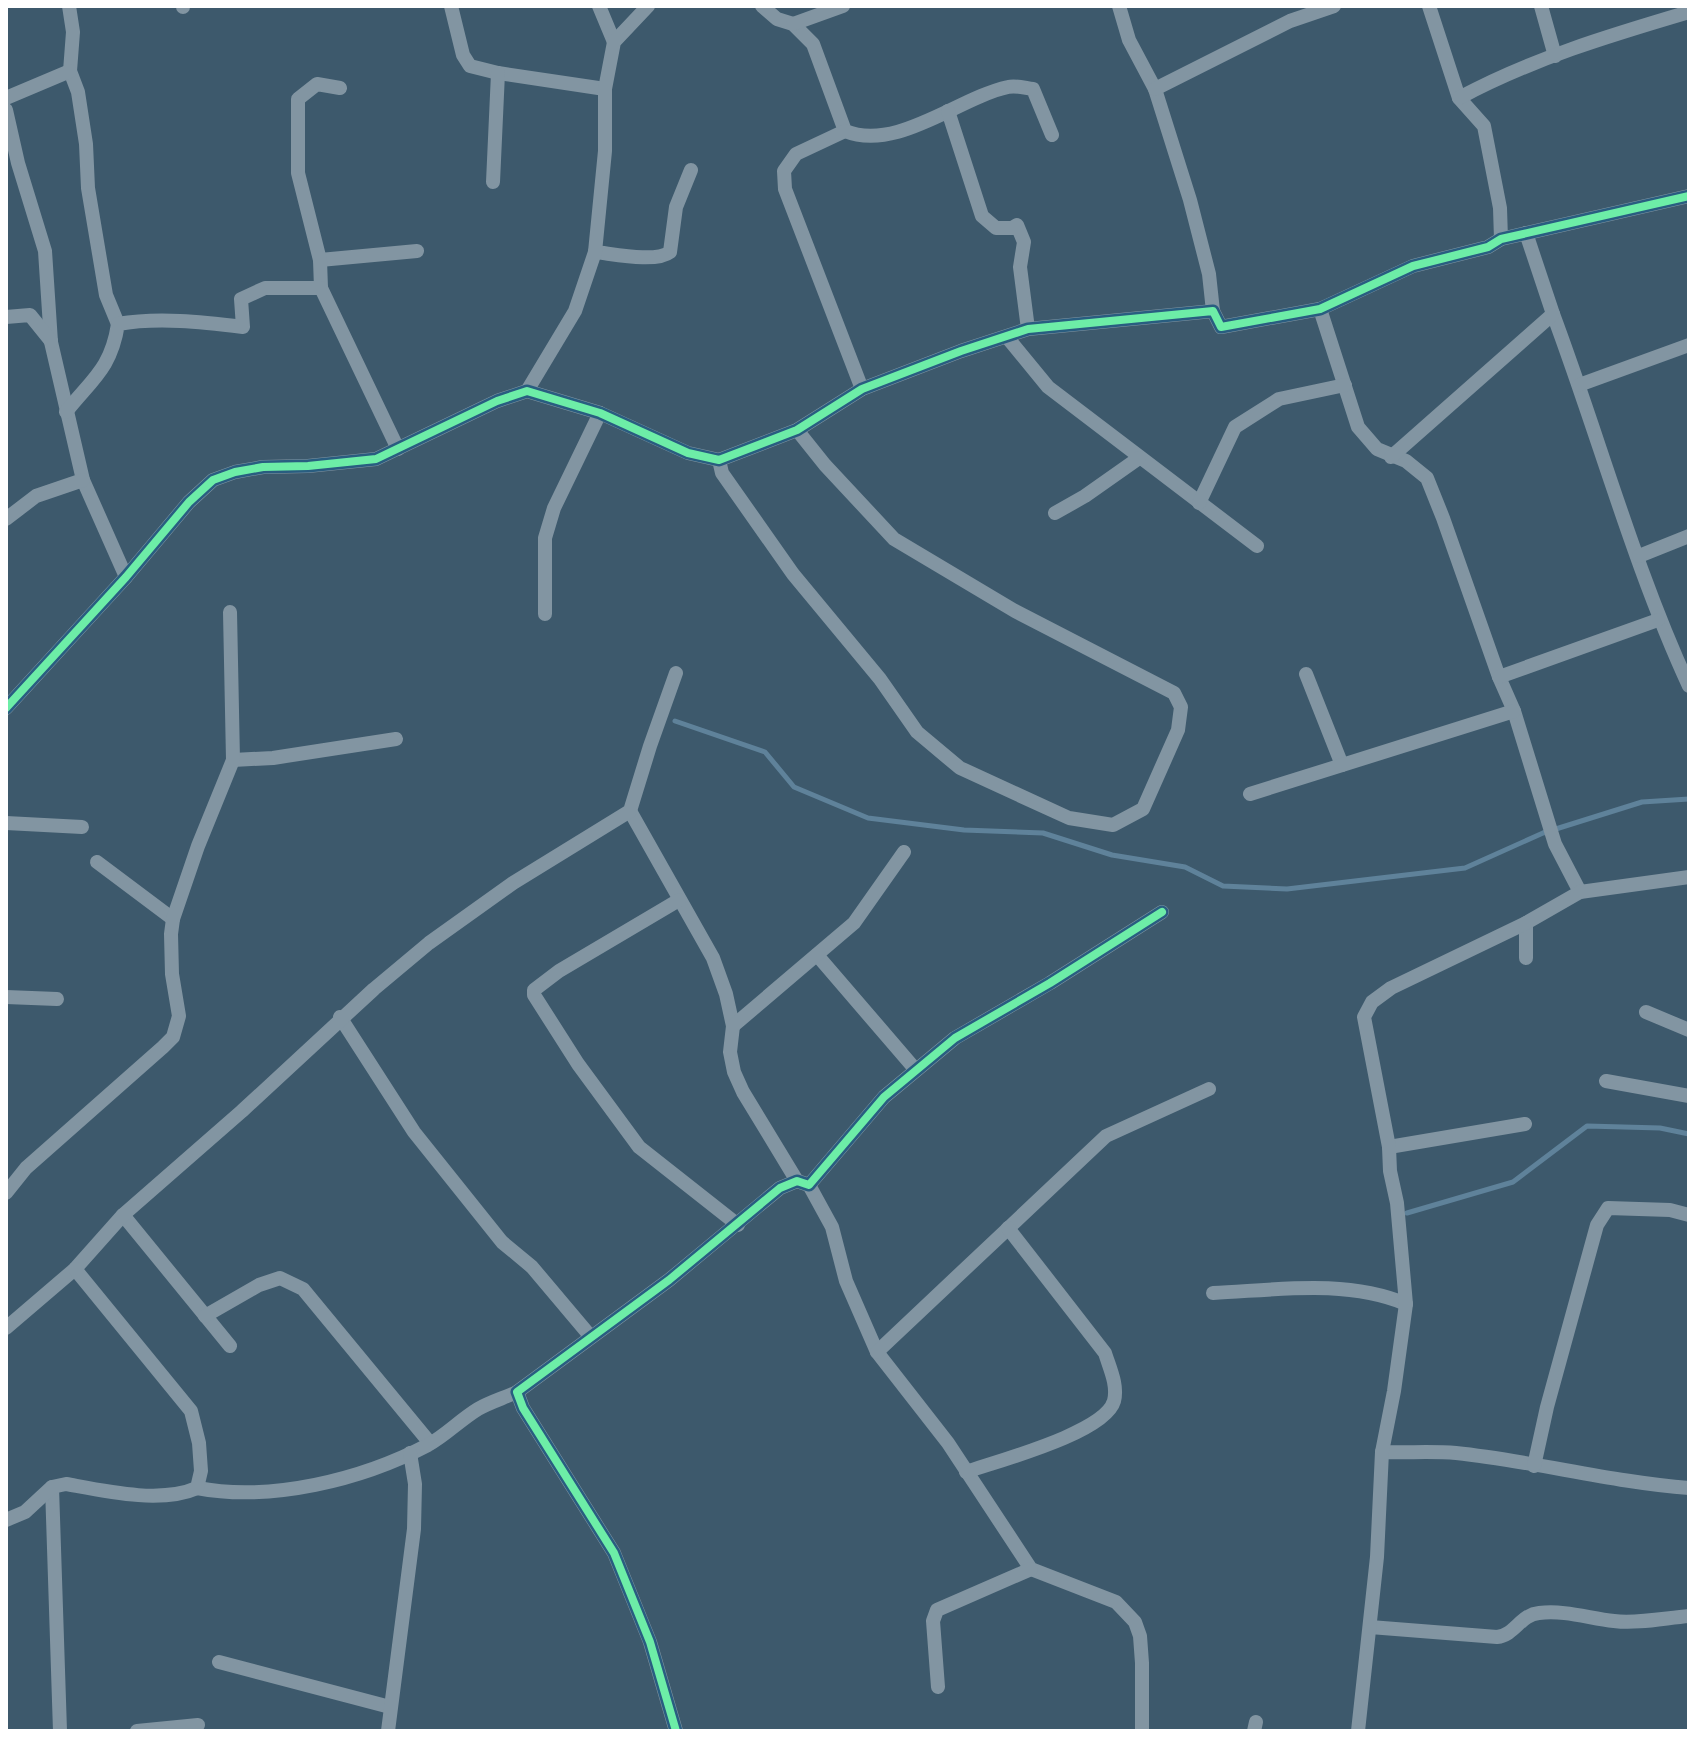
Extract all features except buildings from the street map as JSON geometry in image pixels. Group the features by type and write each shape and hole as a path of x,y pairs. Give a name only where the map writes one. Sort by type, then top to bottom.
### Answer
{"street":[{"path":"66,412 105,368 115,343 118,324 106,295 88,188 86,144 78,92 70,71 73,32 69,6"},
{"path":"451,6 463,55 470,66 605,89"},
{"path":"599,6 614,42"},
{"path":"527,391 575,311 595,252 605,151 605,89 614,42 648,6"},
{"path":"762,6 777,19 793,24 813,44 845,131"},
{"path":"793,24 843,6"},
{"path":"1119,6 1129,40 1155,89 1190,200 1209,274 1213,311 1221,327 1320,309 1413,266 1488,247 1501,239 1689,196"},
{"path":"1155,89 1290,21 1334,6"},
{"path":"1429,6 1459,98 1484,126 1500,208 1501,239"},
{"path":"1541,6 1555,56"},
{"path":"1459,98 1489,81 1680,11"},
{"path":"6,98 70,71"},
{"path":"493,182 498,73"},
{"path":"340,88 317,84 298,99 298,173 320,260 321,288 398,449"},
{"path":"862,389 785,189 784,171 796,154 845,131 860,137 888,136 1011,86 1033,89 1052,135"},
{"path":"6,110 18,163 45,251 51,342 83,480 126,577"},
{"path":"948,111 982,216 996,228 1017,225 1024,242 1020,267 1028,329"},
{"path":"595,252 655,258 670,252 676,207 691,170"},
{"path":"1526,233 1639,556 1658,620 1689,686"},
{"path":"320,260 417,251"},
{"path":"118,324 200,322 243,327 241,299 265,288 321,288"},
{"path":"1320,309 1358,427 1377,449 1406,461 1427,478 1514,711 1555,844 1580,892"},
{"path":"6,708 126,577 189,502 213,480 235,472 263,467 376,459 497,401 527,391 600,413 688,453 719,460 797,430 862,389 1028,329 1213,311"},
{"path":"1391,457 1553,314"},
{"path":"6,317 30,315 51,342"},
{"path":"1007,337 1048,387 1257,546"},
{"path":"1579,385 1689,345"},
{"path":"1199,503 1235,427 1279,399 1345,385"},
{"path":"545,614 545,538 554,508 600,413"},
{"path":"719,460 722,473 793,574 880,679 917,732 960,768 1069,818 1113,825 1143,809 1178,730 1181,707 1174,693 1015,611 894,539 797,430"},
{"path":"1055,513 1139,458"},
{"path":"6,519 36,496 83,480"},
{"path":"1639,556 1689,536"},
{"path":"6,1193 26,1168 173,1037 179,1016 172,974 173,919 233,760 230,612"},
{"path":"1499,677 1658,620"},
{"path":"6,1328 75,1269 123,1215 242,1111 340,1017 429,943 502,891 630,811 676,673"},
{"path":"1306,674 1342,765"},
{"path":"1250,794 1514,711"},
{"path":"233,760 273,758 396,739"},
{"path":"630,811 713,958 733,1026 730,1052 734,1072 743,1092 832,1227 846,1281 877,1352 948,1443 1031,1569 1116,1602 1135,1622 1140,1636 1142,1663 1142,1731"},
{"path":"6,823 82,827"},
{"path":"733,1026 854,923 904,852"},
{"path":"97,862 173,919"},
{"path":"1358,1731 1370,1627 1382,1452 1406,1304 1389,1147 1364,1017 1372,1002 1391,988 1526,923 1580,892 1689,877"},
{"path":"679,900 559,971 534,990 534,995 578,1064 639,1147 738,1225"},
{"path":"6,1520 25,1512 52,1487 66,1484 162,1496 184,1494 197,1488 229,1494 274,1493 318,1484 410,1453 430,1443 479,1408 517,1392 669,1280 780,1188 803,1183 884,1097 955,1038 1050,983 1162,912"},
{"path":"1526,923 1526,958"},
{"path":"817,955 915,1069"},
{"path":"6,997 57,999"},
{"path":"1646,1012 1689,1030"},
{"path":"340,1017 414,1132 502,1242 532,1267 591,1337"},
{"path":"1606,1081 1689,1096"},
{"path":"877,1352 1106,1136 1209,1089"},
{"path":"1389,1147 1525,1124"},
{"path":"1534,1466 1597,1225 1608,1208 1670,1210 1689,1215"},
{"path":"123,1215 230,1346"},
{"path":"966,1472 1059,1440 1090,1425 1113,1404 1113,1377 1105,1353 1008,1228"},
{"path":"75,1269 191,1411 199,1443 201,1471 197,1488"},
{"path":"205,1316 259,1285 280,1278 303,1289 430,1443"},
{"path":"1213,1293 1349,1289 1380,1293 1406,1304"},
{"path":"517,1392 523,1408 614,1553 650,1642 676,1731"},
{"path":"1382,1452 1454,1453 1581,1471 1644,1485 1689,1488"},
{"path":"388,1731 414,1529 415,1484 410,1453"},
{"path":"52,1487 60,1731"},
{"path":"938,1687 933,1621 937,1610 1031,1569"},
{"path":"1370,1627 1497,1637 1509,1634 1524,1618 1534,1613 1576,1613 1616,1622 1689,1616"},
{"path":"219,1662 390,1707"},
{"path":"137,1731 198,1725"}],"waterway":[{"path":"675,721 765,752 794,787 868,818 964,830 1043,833 1112,855 1185,867 1223,886 1287,889 1465,868 1543,833 1642,802 1689,799"},
{"path":"1407,1213 1513,1182 1587,1126 1660,1128 1689,1134"}],"cycle path":[{"path":"6,708 126,577 189,502 213,480 235,472 263,467 376,459 497,401 527,391 600,413 688,453 719,460 797,430 862,389 1028,329 1213,311 1221,327 1320,309 1413,266 1488,247 1501,239 1689,196"},
{"path":"676,1731 650,1642 614,1553 523,1408 517,1392 669,1280 780,1188 797,1181 809,1185 884,1097 955,1038 1050,983 1162,912"}]}
